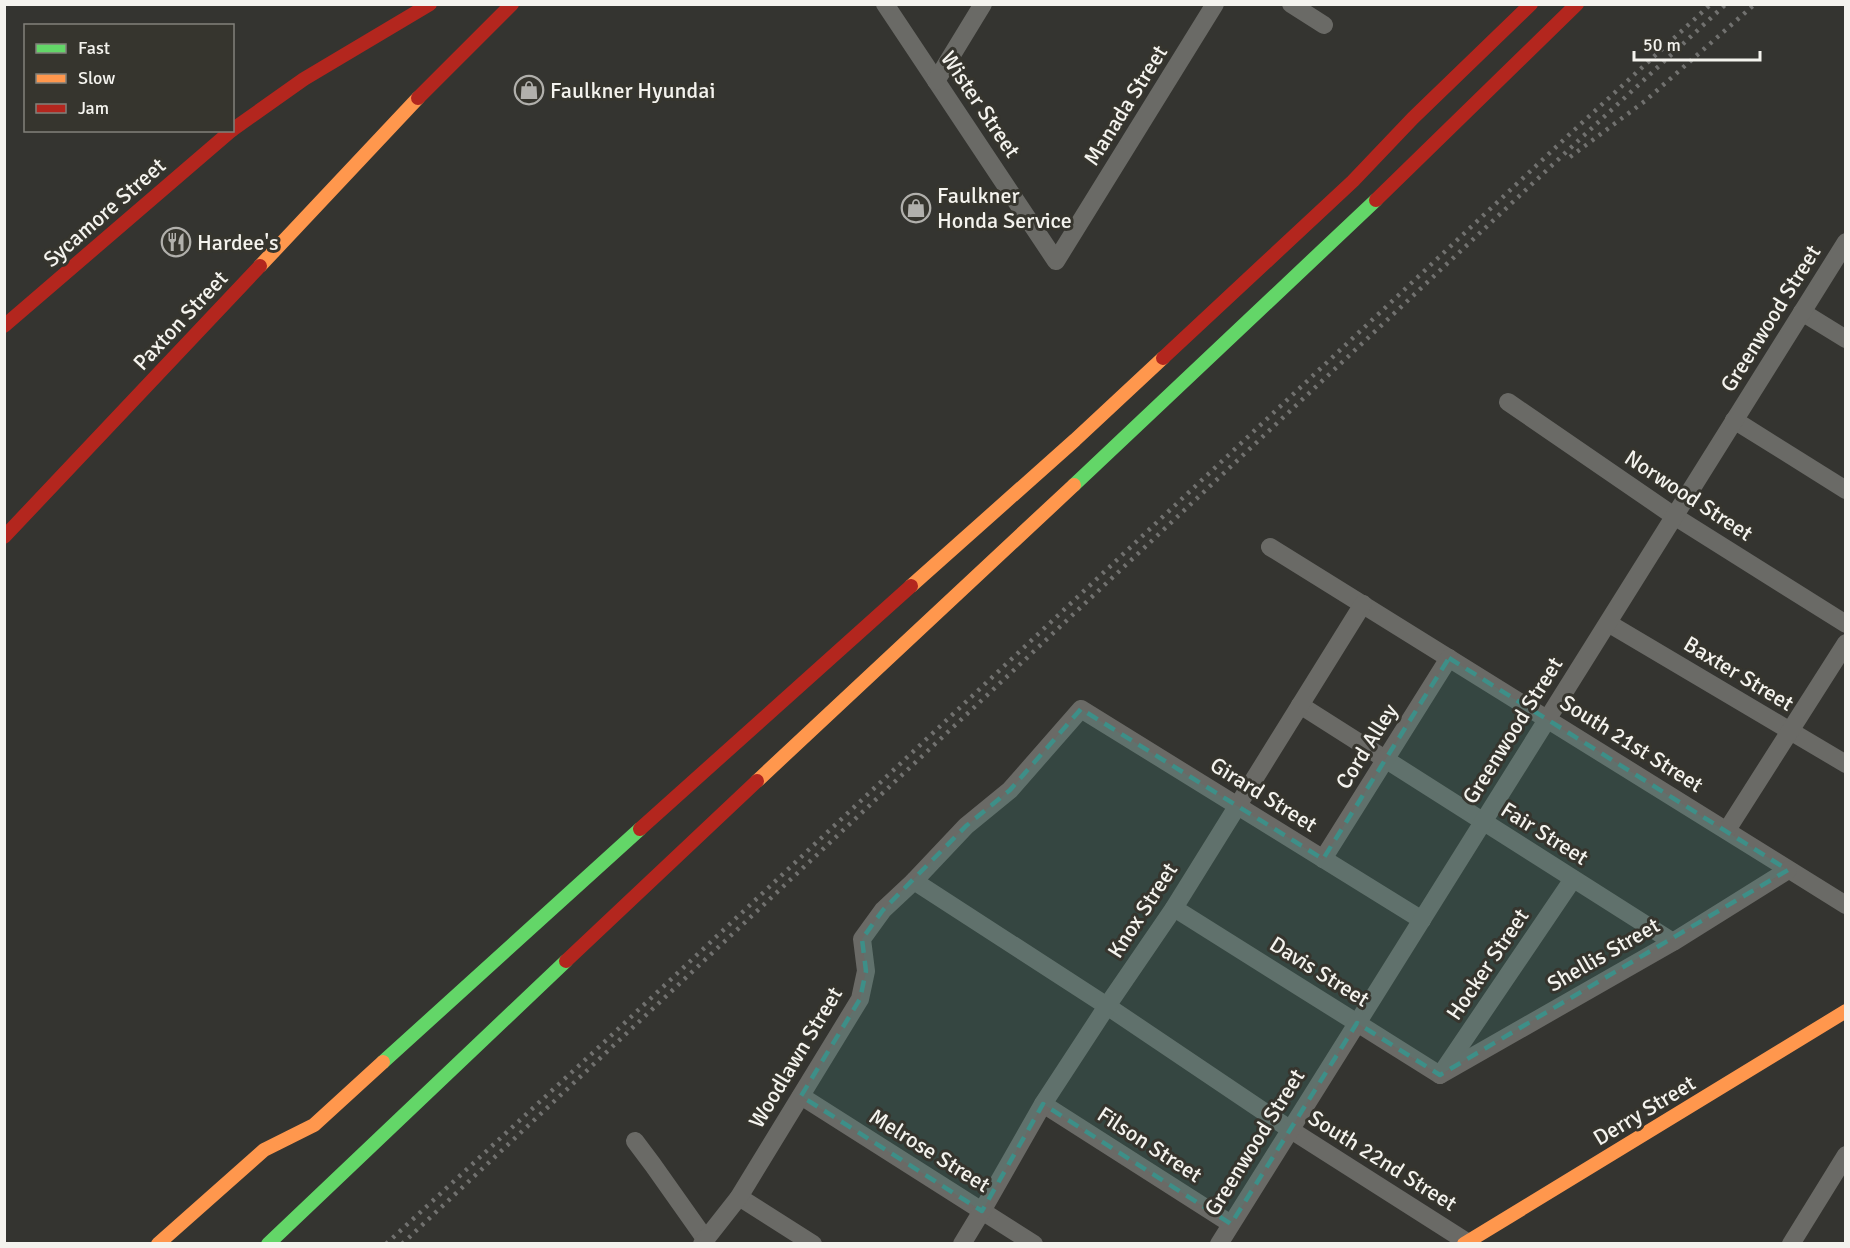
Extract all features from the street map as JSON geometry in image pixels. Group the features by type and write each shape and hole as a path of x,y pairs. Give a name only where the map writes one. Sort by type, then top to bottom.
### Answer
{"main road":[{"name":"Sycamore Street","path":"234,129 290,88 430,4"},
{"name":"Paxton Street","path":"4,537 423,93 512,4"},
{"path":"158,1244 264,1150 314,1125 788,694 1075,440 1353,180 1413,118 1532,4"},
{"path":"268,1244 743,793 1130,433 1577,4"},
{"name":"Sycamore Street","path":"4,326 230,132"},
{"name":"Derry Street","path":"1465,1243 1845,1011"}],"street":[{"name":"Wister Street","path":"885,4 1056,261"},
{"path":"936,81 983,4"},
{"name":"Manada Street","path":"1056,261 1215,4"},
{"path":"1291,4 1324,25"},
{"name":"Greenwood Street","path":"1219,1244 1845,242"},
{"path":"1802,312 1845,339"},
{"name":"Norwood Street","path":"1508,402 1674,516 1845,624"},
{"path":"1734,420 1845,490"},
{"name":"South 21st Street","path":"1270,547 1845,905"},
{"name":"Knox Street","path":"962,1244 1043,1104 1174,908 1363,604"},
{"name":"Baxter Street","path":"1608,623 1845,764"},
{"path":"1727,831 1845,643"},
{"name":"Cord Alley","path":"1323,859 1449,658"},
{"name":"Fair Street","path":"1300,705 1673,942"},
{"name":"Girard Street","path":"1081,710 1422,920"},
{"name":"Woodlawn Street","path":"704,1242 739,1197 860,999 866,971 862,939 883,910 966,826 1010,790 1081,710"},
{"name":"Shellis Street","path":"1440,1075 1673,942 1788,870"},
{"name":"Hocker Street","path":"1440,1075 1573,879"},
{"name":"South 22nd Street","path":"914,881 1465,1243"},
{"name":"Davis Street","path":"1174,908 1440,1075"},
{"name":"Melrose Street","path":"801,1096 1034,1244"},
{"name":"Filson Street","path":"1043,1104 1231,1224"},
{"path":"635,1141 704,1242"},
{"path":"1791,1244 1839,1178 1845,1155"},
{"path":"739,1197 813,1244"}],"highlighted area":[{"path":"1449,658 1788,870 1440,1075 1357,1023 1231,1224 1043,1104 982,1211 801,1096 860,999 866,971 862,939 883,910 966,826 1010,790 1081,709 1323,859"}],"railway":[{"path":"386,1244 1711,4"},
{"path":"402,1244 1726,4"},
{"path":"1570,157 1645,101 1755,4"}],"traffic: fast":[{"path":"1074,485 1376,200"},
{"path":"383,1062 640,829"},
{"path":"268,1244 566,961"}],"traffic: slow":[{"path":"260,266 418,98"},
{"path":"911,586 1163,358"},
{"path":"757,781 1074,485"},
{"path":"1464,1244 1846,1011"},
{"path":"158,1244 264,1150 314,1125 383,1062"}],"traffic: jam":[{"path":"234,129 304,79 430,4"},
{"path":"418,98 512,4"},
{"path":"1163,358 1353,181 1413,118 1531,4"},
{"path":"1376,200 1577,4"},
{"path":"4,326 230,132"},
{"path":"4,537 260,266"},
{"path":"640,829 911,586"},
{"path":"566,961 757,781"}],"place":[{"name":"Faulkner Hyundai","path":"529,90"},
{"name":"Faulkner Honda Service","path":"916,208"},
{"name":"Hardee's","path":"176,242"}]}
